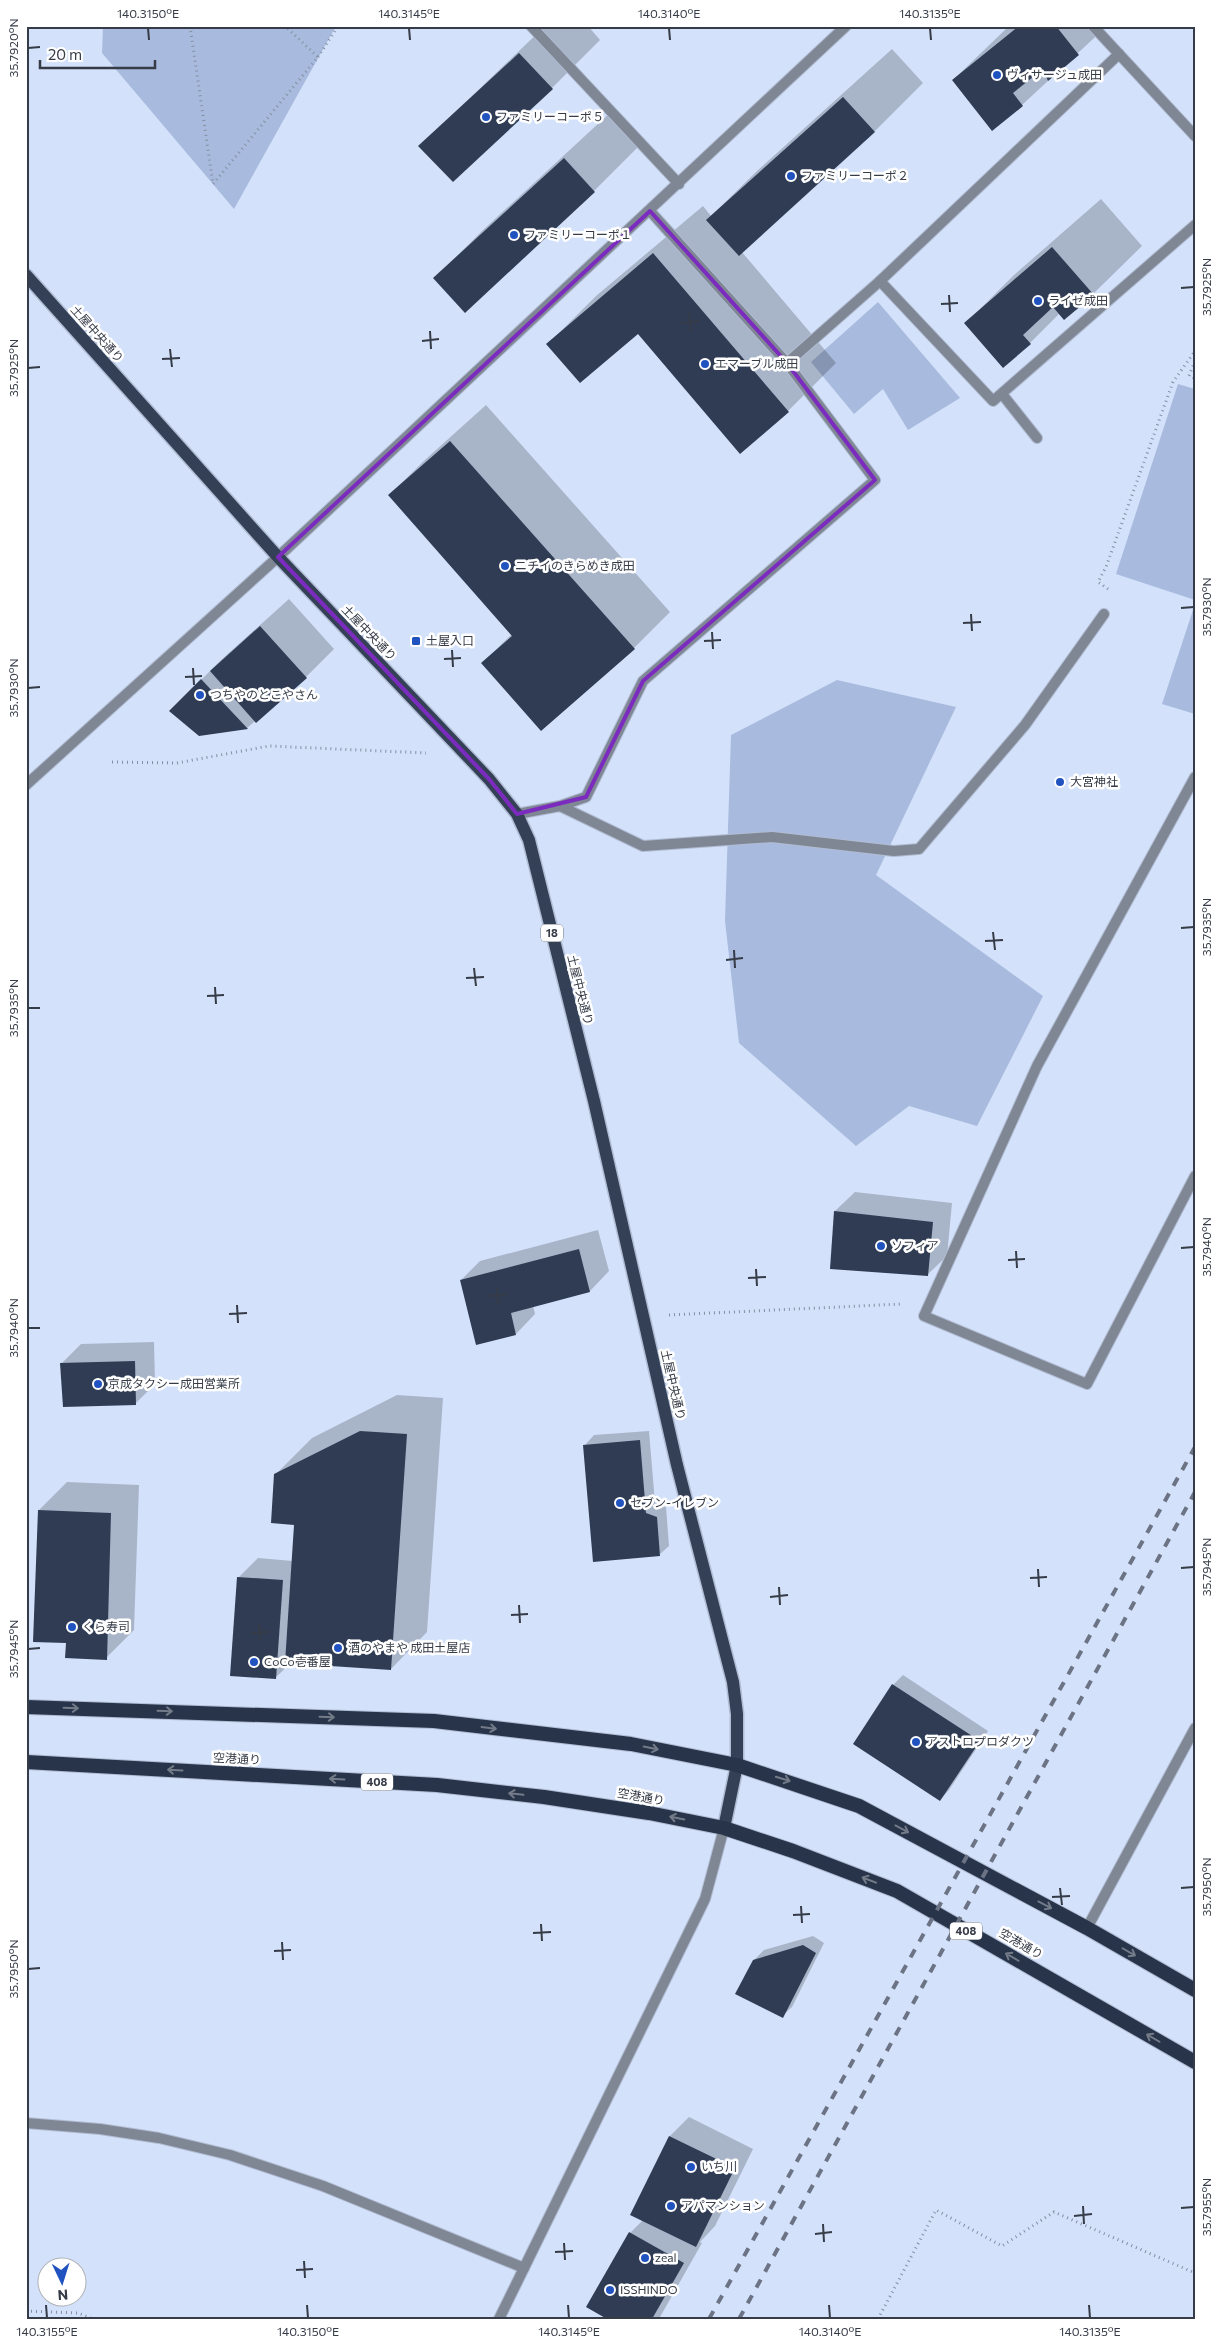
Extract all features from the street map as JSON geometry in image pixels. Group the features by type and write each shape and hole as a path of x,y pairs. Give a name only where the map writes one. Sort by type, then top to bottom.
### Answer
{"highway":[{"path":"26,1707 426,1721 631,1744 737,1765 859,1806 1087,1928 1195,1990"},
{"name":"空港通り","path":"26,1762 437,1785 544,1797 630,1810 724,1828 793,1851 897,1891 1195,2062"}],"main road":[{"name":"土屋中央通り","path":"26,275 278,557 489,779 517,814 529,840 594,1101 677,1465 733,1682 737,1714 737,1765 724,1828"}],"street":[{"path":"531,26 679,184"},
{"path":"26,784 278,557 846,26"},
{"path":"1093,26 1195,136"},
{"path":"787,363 880,281 1119,54"},
{"path":"517,814 560,806 586,796 643,681 875,480 787,363 650,211"},
{"path":"880,281 993,401 1195,225"},
{"path":"1002,394 1037,438"},
{"path":"560,806 643,846 772,837 894,850 919,849 1025,725 1104,614"},
{"path":"1195,777 1037,1066 924,1316 1087,1384 1195,1176"},
{"path":"1087,1928 1195,1728"},
{"path":"498,2319 705,1900 724,1828"},
{"path":"26,2123 100,2129 159,2138 230,2155 323,2186 524,2268"}],"path":[{"path":"190,26 213,184 318,57 338,26"},
{"path":"285,26 318,57"},
{"path":"1106,568 1172,382 1195,351"},
{"path":"1195,361 1189,376 1195,378"},
{"path":"112,762 177,763 269,746 434,753"},
{"path":"643,1316 930,1303"},
{"path":"878,2319 936,2210 1002,2246 1054,2212 1195,2273"},
{"path":"26,2311 78,2313 93,2319"}],"highlighted area":[{"path":"650,211 787,363 875,480 643,681 586,797 517,814 489,779 278,557"}],"shaded area":[{"path":"103,26 336,26 234,209 102,53"},
{"path":"878,302 960,398 908,430 883,389 854,414 811,362"},
{"path":"1178,384 1195,389 1195,600 1116,574"},
{"path":"1195,604 1195,714 1162,704"},
{"path":"837,680 956,707 876,875 1043,996 977,1126 909,1106 856,1146 739,1043 725,921 731,735"}],"building":[{"name":"ヴィサージュ成田","path":"1019,26 1056,26 1079,55 1048,81 1043,69 1013,93 1023,106 992,131 952,80"},
{"name":"ファミリーコーポ５","path":"519,53 553,89 453,182 418,146"},
{"name":"ファミリーコーポ２","path":"843,97 875,132 739,256 706,220"},
{"name":"ファミリーコーポ１","path":"564,158 595,192 465,313 433,278"},
{"name":"ライゼ成田","path":"1052,247 1094,295 1064,320 1053,307 1023,335 1031,344 1003,368 964,323"},
{"name":"エマーブル成田","path":"653,253 789,412 740,454 638,334 580,383 546,344"},
{"name":"ニチイのきらめき成田","path":"450,441 635,649 541,731 481,663 512,636 388,495"},
{"path":"260,626 307,678 256,723 210,671"},
{"name":"つちやのとこやさん","path":"201,679 248,729 199,736 169,711"},
{"name":"ソフィア","path":"834,1211 933,1222 928,1276 830,1269"},
{"path":"579,1249 590,1292 511,1313 516,1335 476,1345 460,1280"},
{"name":"京成タクシー成田営業所","path":"135,1361 136,1405 63,1407 60,1363"},
{"path":"360,1431 407,1434 391,1670 285,1663 294,1525 271,1523 274,1474"},
{"path":"640,1440 646,1513 657,1517 660,1556 593,1562 583,1445"},
{"path":"38,1510 111,1513 107,1660 65,1658 66,1643 33,1642"},
{"path":"237,1577 283,1580 276,1679 230,1676"},
{"name":"アストロプロダクツ","path":"892,1684 980,1741 940,1801 853,1744"},
{"path":"803,1945 816,1953 783,2018 735,1994 753,1960"},
{"path":"669,2136 735,2168 696,2247 630,2215"},
{"path":"629,2232 684,2263 652,2319 607,2319 586,2307"}],"railway":[{"path":"709,2319 1195,1447"},
{"path":"739,2319 1195,1492"}],"place":[{"name":"ヴィサージュ成田","path":"997,75"},
{"name":"ファミリーコーポ５","path":"486,117"},
{"name":"ファミリーコーポ２","path":"791,176"},
{"name":"ファミリーコーポ１","path":"514,235"},
{"name":"ライゼ成田","path":"1038,301"},
{"name":"エマーブル成田","path":"705,364"},
{"name":"ニチイのきらめき成田","path":"505,566"},
{"name":"土屋入口","path":"416,641"},
{"name":"つちやのとこやさん","path":"200,695"},
{"name":"大宮神社","path":"1060,782"},
{"name":"ソフィア","path":"881,1246"},
{"name":"京成タクシー成田営業所","path":"98,1384"},
{"name":"セブン-イレブン","path":"620,1503"},
{"name":"くら寿司","path":"72,1627"},
{"name":"酒のやまや 成田土屋店","path":"338,1648"},
{"name":"CoCo壱番屋","path":"254,1662"},
{"name":"アストロプロダクツ","path":"916,1742"},
{"name":"いち川","path":"691,2167"},
{"name":"アパマンション","path":"671,2206"},
{"name":"zeal","path":"645,2258"},
{"name":"ISSHINDO","path":"610,2290"}]}
